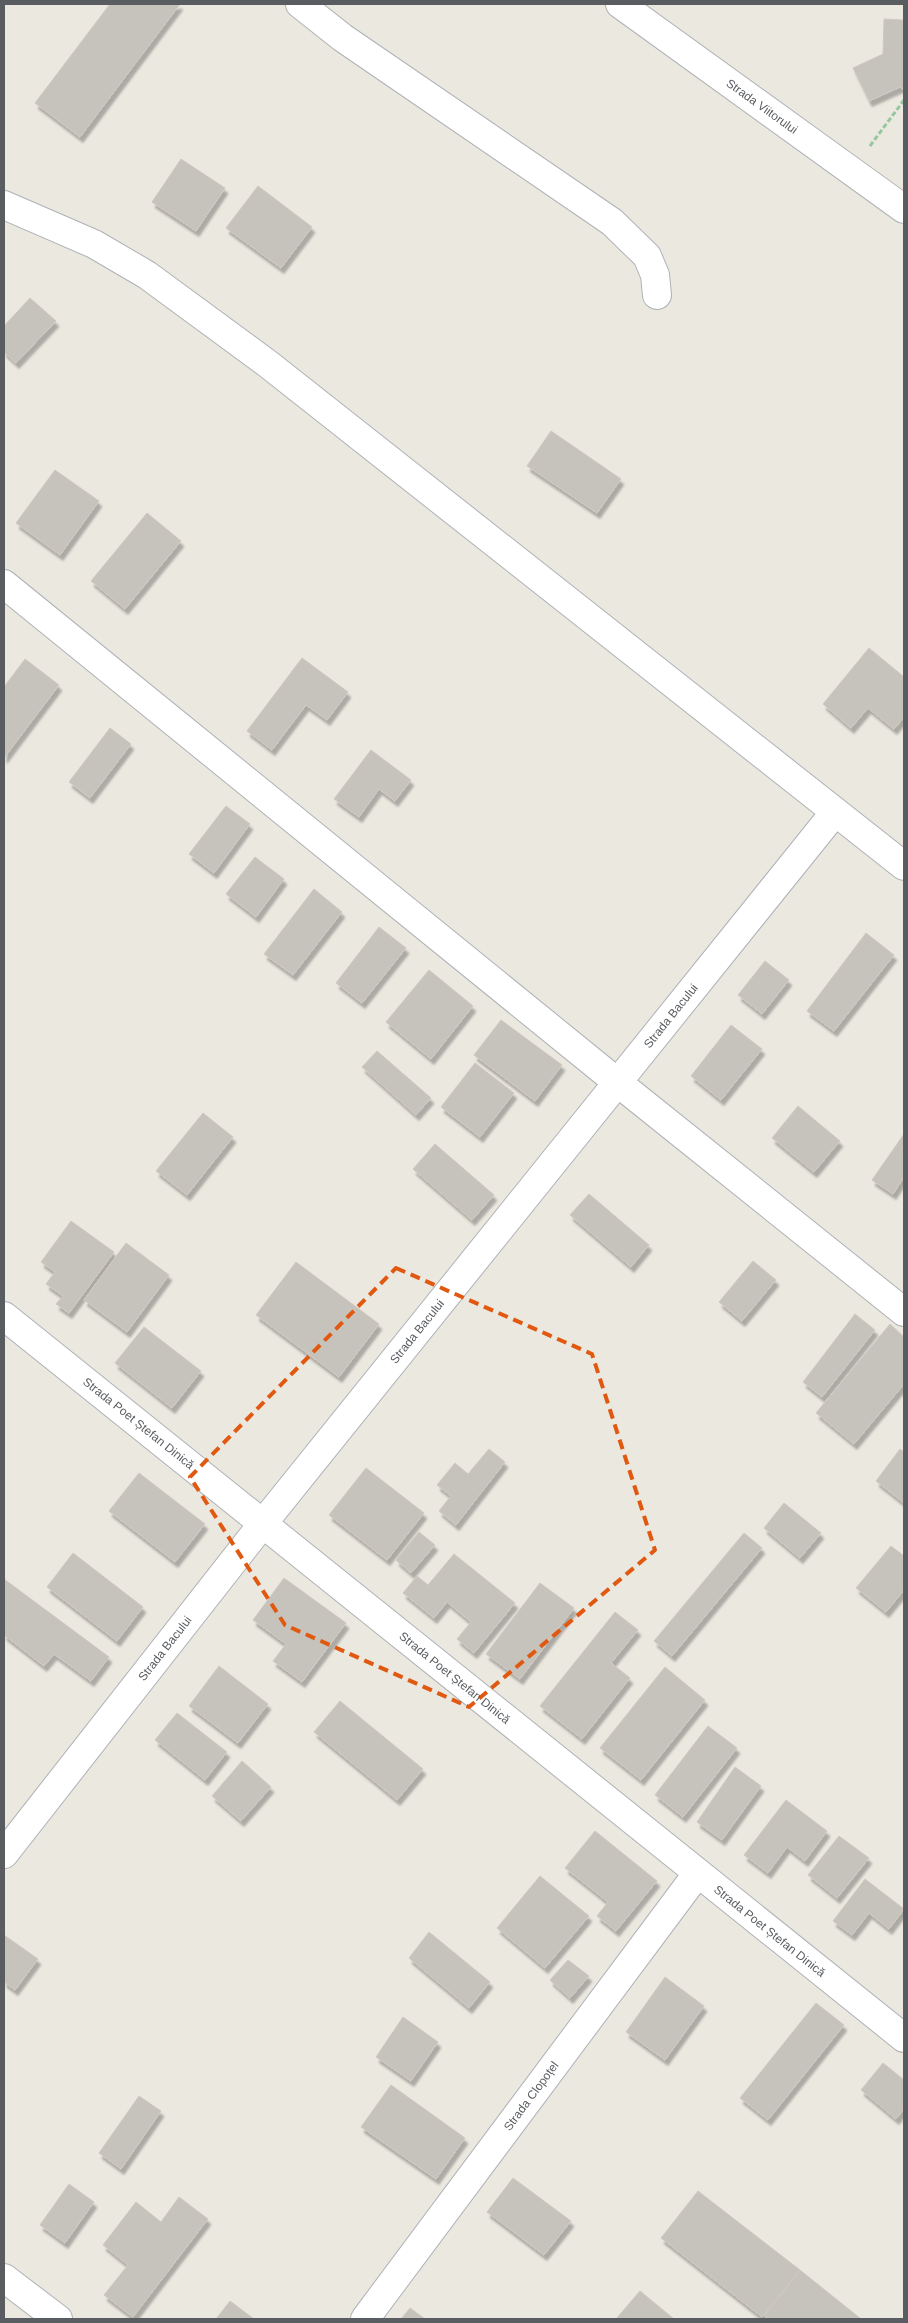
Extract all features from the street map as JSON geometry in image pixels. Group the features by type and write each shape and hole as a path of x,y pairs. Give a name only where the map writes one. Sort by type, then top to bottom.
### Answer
{"street":[{"path":"300,4 344,38 612,222 647,256 655,274 657,295"},
{"name":"Strada Viitorului","path":"620,4 904,209"},
{"path":"4,205 94,244 147,274 268,364 904,866"},
{"path":"4,584 904,1312"},
{"name":"Strada Bacului","path":"4,1854 264,1522 836,812"},
{"name":"Strada Poet Ștefan Dinică","path":"4,1316 264,1522 697,1874 904,2038"},
{"name":"Strada Clopoțel","path":"365,2319 697,1874"},
{"path":"4,2278 58,2319"}],"path":[{"path":"869,148 904,100"}],"highlighted area":[{"path":"396,1268 592,1354 655,1550 469,1707 285,1625 190,1477"}],"building":[{"path":"110,4 180,4 80,137 35,103"},
{"path":"884,19 904,20 904,90 900,87 869,101 853,68 883,54"},
{"path":"181,159 225,188 196,231 152,202"},
{"path":"258,186 312,227 281,268 226,228"},
{"path":"30,298 56,321 16,363 4,352 4,326"},
{"path":"551,431 621,479 597,513 527,466"},
{"path":"55,470 99,501 60,555 16,523"},
{"path":"147,513 181,541 125,609 91,581"},
{"path":"869,648 904,677 904,717 894,729 868,708 851,728 823,704"},
{"path":"302,658 348,692 327,720 306,705 272,750 247,731"},
{"path":"25,659 59,685 4,758 4,687"},
{"path":"110,728 131,744 90,798 69,782"},
{"path":"371,750 411,780 395,801 379,789 359,817 334,799"},
{"path":"226,806 250,824 214,873 189,854"},
{"path":"255,857 284,879 256,917 226,894"},
{"path":"314,889 342,912 293,975 264,954"},
{"path":"379,927 406,948 362,1003 336,983"},
{"path":"866,933 894,955 834,1031 807,1011"},
{"path":"765,961 789,980 762,1014 738,995"},
{"path":"429,970 473,1006 431,1059 386,1022"},
{"path":"501,1020 562,1065 535,1101 474,1055"},
{"path":"731,1025 762,1049 721,1100 691,1076"},
{"path":"377,1051 431,1098 416,1115 362,1067"},
{"path":"475,1063 514,1093 480,1137 441,1107"},
{"path":"798,1106 840,1141 814,1172 772,1138"},
{"path":"203,1113 233,1137 187,1195 156,1171"},
{"path":"904,1134 904,1177 893,1194 872,1180"},
{"path":"435,1144 494,1195 472,1220 413,1169"},
{"path":"589,1194 649,1245 631,1267 570,1215"},
{"path":"71,1221 114,1252 69,1313 56,1304 63,1296 46,1284 55,1272 41,1262"},
{"path":"126,1243 169,1275 127,1332 84,1300"},
{"path":"753,1261 776,1280 742,1321 719,1302"},
{"path":"296,1262 379,1324 339,1377 256,1315"},
{"path":"855,1314 875,1330 822,1397 803,1382"},
{"path":"890,1324 904,1337 904,1384 854,1444 816,1413"},
{"path":"144,1327 201,1371 172,1408 115,1363"},
{"path":"489,1449 505,1462 456,1525 439,1511 451,1496 437,1485 455,1463 468,1474"},
{"path":"900,1449 904,1452 904,1503 876,1481"},
{"path":"366,1468 424,1513 387,1560 329,1515"},
{"path":"139,1473 205,1524 175,1562 109,1511"},
{"path":"784,1503 821,1533 800,1558 764,1528"},
{"path":"419,1532 435,1545 411,1573 396,1560"},
{"path":"744,1533 762,1548 672,1656 654,1641"},
{"path":"891,1546 904,1556 904,1590 886,1612 856,1588"},
{"path":"73,1553 143,1607 117,1641 47,1587"},
{"path":"454,1554 515,1603 474,1653 457,1639 471,1622 447,1602 434,1618 403,1593 417,1576 428,1585"},
{"path":"284,1578 346,1623 302,1682 273,1661 286,1644 253,1620"},
{"path":"4,1579 109,1657 91,1681 54,1654 44,1666 4,1635"},
{"path":"540,1583 574,1608 520,1679 486,1654"},
{"path":"615,1612 638,1630 611,1663 630,1678 582,1739 540,1706"},
{"path":"219,1666 268,1704 238,1743 189,1706"},
{"path":"665,1667 705,1700 641,1780 600,1748"},
{"path":"340,1701 423,1769 397,1800 314,1732"},
{"path":"177,1713 227,1752 205,1780 155,1740"},
{"path":"708,1726 737,1748 683,1817 655,1795"},
{"path":"242,1761 271,1787 241,1821 212,1796"},
{"path":"735,1767 761,1786 722,1840 697,1822"},
{"path":"786,1800 827,1831 805,1861 787,1847 768,1873 744,1855"},
{"path":"595,1831 657,1881 616,1931 597,1916 608,1902 565,1868"},
{"path":"839,1836 869,1858 837,1898 808,1875"},
{"path":"540,1876 589,1916 545,1968 497,1928"},
{"path":"865,1879 904,1909 889,1929 869,1913 852,1935 833,1921"},
{"path":"429,1932 490,1982 469,2008 409,1958"},
{"path":"4,1935 38,1959 15,1990 4,1982"},
{"path":"568,1960 589,1976 570,1998 550,1980"},
{"path":"665,1977 704,2006 665,2060 626,2032"},
{"path":"816,2003 844,2025 768,2120 740,2098"},
{"path":"403,2017 438,2042 411,2081 376,2057"},
{"path":"883,2063 904,2080 904,2109 896,2119 861,2090"},
{"path":"391,2085 465,2138 436,2179 361,2127"},
{"path":"139,2096 161,2111 121,2169 99,2153"},
{"path":"513,2178 571,2221 544,2255 487,2212"},
{"path":"69,2184 94,2202 65,2243 40,2225"},
{"path":"698,2191 800,2270 762,2317 661,2238"},
{"path":"179,2197 208,2219 133,2317 104,2295 128,2265 103,2245 136,2202 161,2222"},
{"path":"800,2270 861,2319 768,2319 764,2316"},
{"path":"640,2291 674,2319 616,2319"},
{"path":"230,2301 254,2319 216,2319"},
{"path":"410,2308 425,2319 401,2319"}]}
